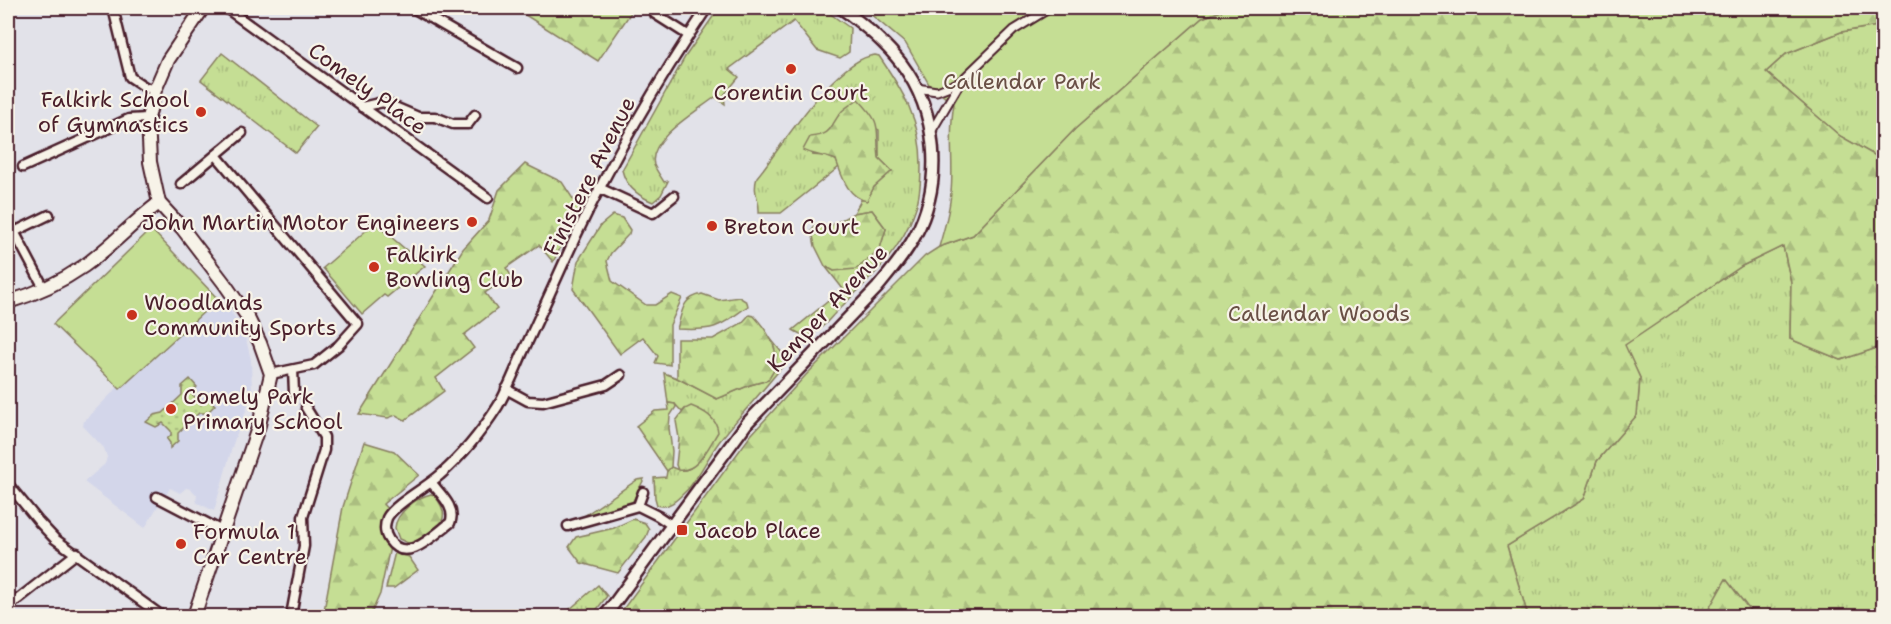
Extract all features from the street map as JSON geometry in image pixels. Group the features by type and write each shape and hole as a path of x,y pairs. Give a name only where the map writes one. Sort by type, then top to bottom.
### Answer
{"main road":[{"path":"194,616 259,425 271,374 260,344 242,309 182,228 159,203 150,162 148,118 155,90 168,60 203,8"},
{"path":"8,302 44,288 85,265 140,216 159,203"}],"street":[{"path":"112,8 130,77 145,87 155,90"},
{"name":"Comely Place","path":"226,8 488,198"},
{"path":"413,8 517,68"},
{"path":"654,8 655,14 688,35"},
{"name":"Finistere Avenue","path":"431,482 452,510 453,517 450,523 416,548 406,550 392,544 386,535 385,526 391,512 431,482 469,446 499,404 599,188 640,112 707,8"},
{"name":"Kemper Avenue","path":"605,616 747,423 877,288 907,250 926,210 933,167 931,133 923,103 902,65 878,37 841,8"},
{"path":"931,133 961,81 1014,30 1050,8"},
{"path":"916,88 937,91 961,81"},
{"path":"362,106 383,102 418,117 435,117 453,124 468,124 475,115"},
{"path":"23,167 129,119 148,118"},
{"path":"181,183 242,133"},
{"path":"216,155 358,324 339,345 314,365 271,374"},
{"path":"599,188 653,213 674,196"},
{"path":"14,232 49,215"},
{"path":"8,220 44,288"},
{"path":"293,370 294,392"},
{"path":"506,389 528,401 543,402 606,385 621,375"},
{"path":"292,610 304,546 303,517 324,443 324,436 306,408"},
{"path":"8,484 48,532 162,616"},
{"path":"638,506 643,492"},
{"path":"157,496 224,532"},
{"path":"568,526 638,506 673,526"},
{"path":"8,607 77,553"}],"shaded area":[{"name":"Comely Park Primary School","path":"220,297 236,319 246,339 251,360 252,395 233,444 214,511 196,502 197,495 191,489 186,488 180,493 170,488 166,495 160,492 153,502 159,504 145,528 84,482 105,464 107,457 104,448 83,426 84,421 117,388 122,388"}],"green space":[{"path":"525,8 634,8 598,61 522,13"},
{"path":"719,8 822,8 850,28 849,52 840,58 817,50 794,21 729,69 739,77 724,95 725,104 715,97 676,127 658,145 654,155 654,165 664,182 668,181 661,195 653,202 633,190 622,170 685,57"},
{"name":"Callendar Park","path":"870,8 1229,8 1202,18 1075,129 973,235 939,247 952,181 951,126 954,104 930,86 906,44 868,12"},
{"name":"Callendar Woods","path":"1229,8 1883,8 1883,25 1841,32 1786,54 1766,72 1840,136 1883,160 1883,346 1841,360 1790,339 1791,282 1783,246 1742,266 1625,345 1640,378 1637,415 1597,461 1584,499 1507,546 1528,616 618,616 751,435 806,375 925,256 939,247 973,235 1075,129 1202,18"},
{"path":"1883,25 1883,160 1840,136 1766,72 1786,54 1841,32"},
{"path":"222,53 317,127 296,153 201,80"},
{"path":"879,56 896,81 909,107 918,134 921,165 917,205 902,239 882,265 821,328 810,335 803,335 793,330 843,289 825,266 834,271 880,248 886,229 872,210 854,213 861,200 867,200 874,187 892,171 879,158 879,130 842,112 834,126 823,136 812,155 836,160 839,167 781,213 759,213 755,188 757,177 827,87 859,60"},
{"path":"858,99 875,121 879,158 892,171 874,187 867,201 860,199 850,190 836,160 803,150 810,137 827,132 842,111"},
{"path":"525,164 562,182 579,208 553,262 539,245 506,268 511,275 485,293 497,309 464,335 474,348 436,378 444,391 405,420 396,415 388,418 359,414 463,249 489,220 499,190"},
{"path":"872,210 886,229 880,248 856,269 834,271 825,266 815,246 812,231 815,225 830,226 854,213"},
{"path":"613,215 622,218 630,230 607,261 612,281 646,305 655,305 672,294 682,298 670,325 670,365 655,363 658,356 643,337 620,354 573,289 578,261 601,225"},
{"name":"Falkirk Bowling Club","path":"370,219 425,266 362,314 323,268 369,228"},
{"name":"Woodlands Community Sports","path":"151,229 218,299 120,389 53,324"},
{"path":"1783,246 1791,282 1790,339 1841,360 1883,346 1884,610 1878,616 1754,616 1726,579 1705,616 1528,616 1507,546 1584,499 1597,461 1637,415 1640,378 1624,345 1742,266"},
{"path":"702,294 719,300 739,297 747,302 748,306 716,326 677,329 686,302"},
{"path":"749,315 754,316 762,326 775,350 776,365 768,380 717,399 677,378 677,339 713,339 742,323"},
{"path":"770,338 783,354 785,363 719,442 688,489 670,504 657,505 654,478 666,477 671,467 679,470 690,468 699,460 685,409 682,412 675,404 668,403 664,373 717,399 768,380 777,365"},
{"path":"190,379 197,387 191,393 202,404 209,399 215,405 207,413 199,413 178,433 178,441 170,448 167,439 171,431 163,423 156,427 146,422 154,415 163,413 182,395 182,386"},
{"path":"668,403 675,404 676,407 670,416 672,451 671,467 667,471 636,426 655,411 669,410"},
{"path":"691,406 712,419 718,432 697,463 685,470 678,470 676,465 679,438 676,421 685,409"},
{"path":"364,442 394,451 419,475 383,504 388,510 383,536 390,547 380,594 370,616 323,616 343,507"},
{"path":"644,479 631,505 581,518 637,480"},
{"path":"431,494 440,503 442,521 417,540 408,543 399,539 395,528 403,511 414,502"},
{"path":"633,519 645,523 649,529 646,537 618,573 581,563 569,547 576,537 614,528"},
{"path":"395,552 409,557 418,570 394,588 386,588"},
{"path":"1726,579 1754,616 1705,616"},
{"path":"598,585 607,596 592,616 562,616"}],"tunnel":[{"path":"294,392 306,408"}],"place":[{"name":"Corentin Court","path":"791,69"},
{"name":"Falkirk School of Gymnastics","path":"201,112"},
{"name":"John Martin Motor Engineers","path":"472,222"},
{"name":"Breton Court","path":"712,226"},
{"name":"Falkirk Bowling Club","path":"374,267"},
{"name":"Woodlands Community Sports","path":"132,315"},
{"name":"Comely Park Primary School","path":"171,409"},
{"name":"Jacob Place","path":"682,530"},
{"name":"Formula 1 Car Centre","path":"181,544"}]}
